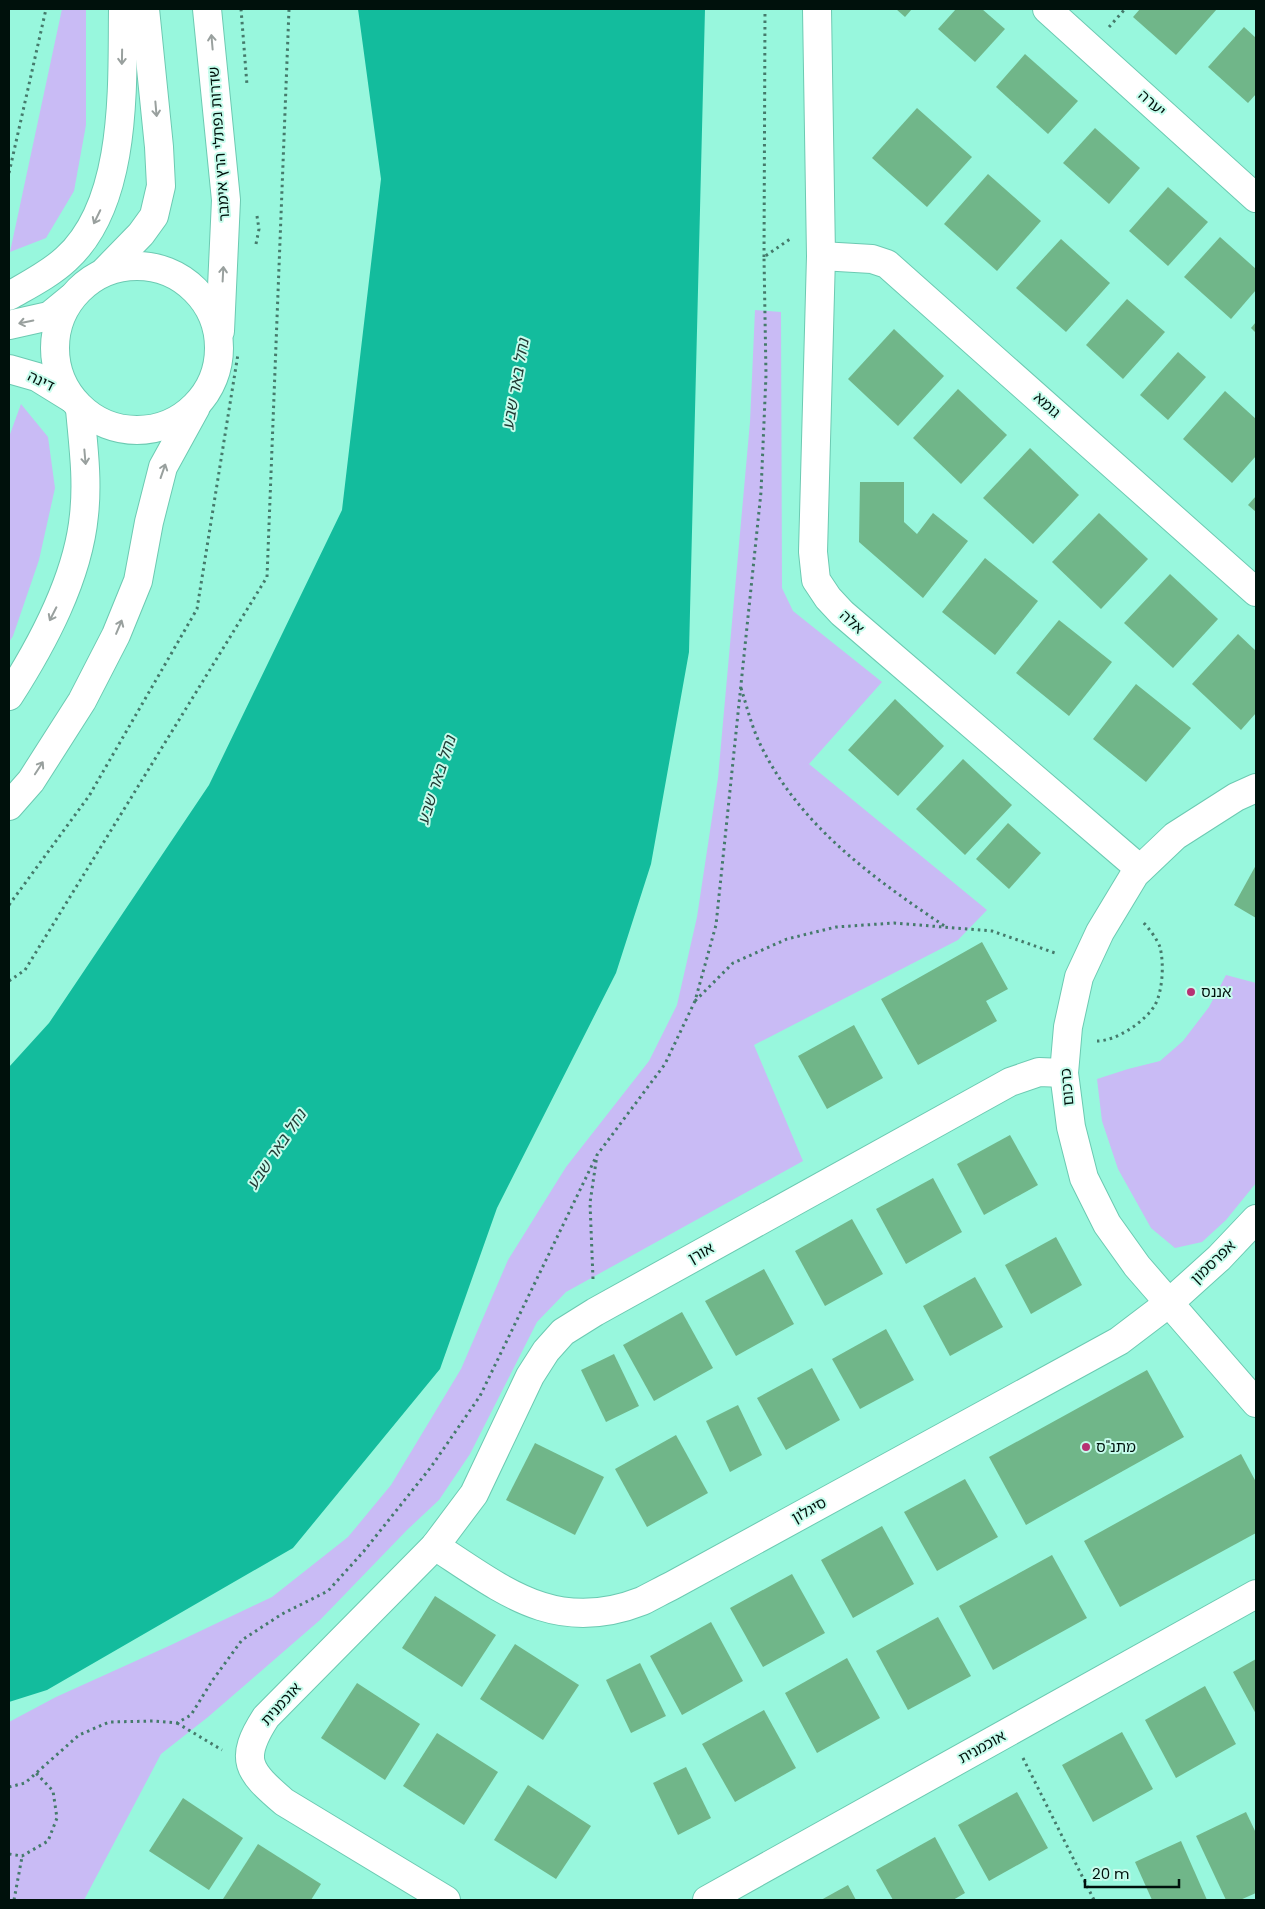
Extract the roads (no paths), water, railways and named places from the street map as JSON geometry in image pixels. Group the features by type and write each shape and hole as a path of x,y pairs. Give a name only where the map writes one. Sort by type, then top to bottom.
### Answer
{"street":[{"path":"9,296 38,280 67,259 90,230 102,205 115,155 121,107 123,9"},
{"path":"9,325 49,316 86,283 104,272 141,234 154,216 161,186 159,147 145,9"},
{"name":"שדרות נפתלי הרץ אימבר","path":"207,9 226,200 219,340"},
{"path":"817,9 821,256"},
{"name":"יערה","path":"1047,9 1256,198"},
{"name":"גומא","path":"821,256 872,259 887,264 1256,592"},
{"name":"אלה","path":"821,256 813,552 816,580 842,614 1140,869"},
{"path":"9,806 31,780 82,701 116,634 138,581 149,522 163,467 198,404 211,385 218,363 219,340 213,315 199,293 180,277 155,267 129,265 104,272"},
{"path":"71,298 61,316 55,337 55,358 60,380 76,403 102,423 127,430 153,429 177,420 198,404"},
{"name":"דינה","path":"9,369 37,376 76,403"},
{"path":"9,696 57,607 76,562 84,515 86,468 76,403"},
{"name":"כרכום","path":"1256,788 1236,797 1175,836 1140,869 1117,901 1079,977 1068,1027 1064,1074 1071,1127 1084,1178 1107,1224 1137,1266 1256,1403"},
{"name":"אורן","path":"436,1546 474,1494 530,1376 546,1351 564,1332 595,1312 1010,1082 1039,1072 1064,1074"},
{"name":"אפרסמון","path":"1170,1303 1219,1258 1256,1218"},
{"name":"סיגלון","path":"436,1546 504,1591 532,1604 557,1611 591,1613 642,1601 673,1586 1118,1341 1170,1303"},
{"name":"אוכמנית","path":"436,1546 266,1717 255,1734 249,1753 251,1767 263,1784 284,1802 446,1900"},
{"name":"אוכמנית","path":"707,1900 1256,1594"}],"water":[{"name":"נחל באר שבע","path":"358,9 705,9 689,652 651,864 616,973 497,1208 440,1369 293,1548 47,1690 9,1702 9,1067 49,1023 209,785 342,510 381,179"}],"place":[{"name":"אננס","path":"1191,992"},
{"name":"מתנ\"ס","path":"1086,1447"}]}
